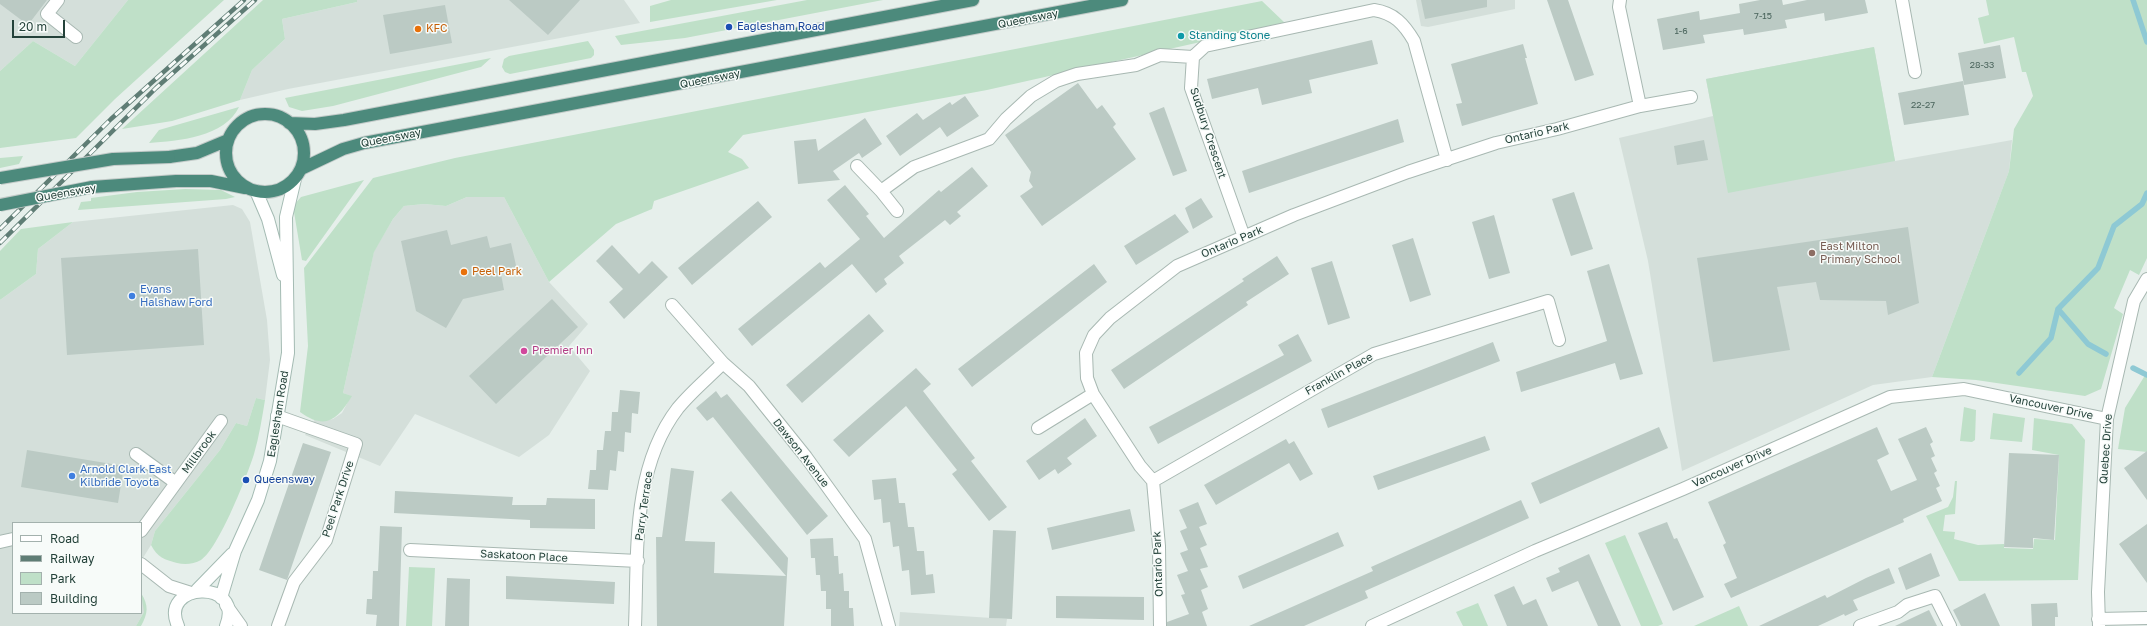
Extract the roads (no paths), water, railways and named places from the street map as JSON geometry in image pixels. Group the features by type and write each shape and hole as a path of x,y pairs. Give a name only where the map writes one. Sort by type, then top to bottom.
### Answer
{"highway":[{"path":"290,123 302,139 304,159 298,174 286,186 277,190 254,191 242,184 233,176 228,164 226,152 228,140 234,130 243,121 259,115 276,116 290,123 315,124 344,120 973,0"},
{"name":"Queensway","path":"298,174 343,149 372,141 1122,0"},
{"path":"0,178 113,159 169,157 198,153 228,140"},
{"name":"Queensway","path":"0,205 92,187 154,181 211,181 254,191"}],"street":[{"path":"58,0 47,14 76,37"},
{"path":"1620,0 1619,7 1640,106"},
{"path":"1902,0 1915,72"},
{"path":"881,191 914,167 989,139 1006,119 1031,96 1056,81 1077,74 1136,65 1160,55 1193,57 1205,46 1222,41 1374,10 1384,12 1405,24 1414,41 1447,160"},
{"name":"Sudbury Crescent","path":"1193,57 1191,88 1244,237"},
{"name":"Ontario Park","path":"1160,626 1159,546 1153,481 1140,466 1093,394 1087,378 1086,353 1094,336 1110,318 1177,266 1294,215 1408,172 1496,143 1557,129 1640,106 1691,97"},
{"path":"857,166 881,191 897,211"},
{"name":"Eaglesham Road","path":"226,626 228,613 223,601 235,551 258,500 270,461 288,353 286,217 298,174"},
{"name":"Eaglesham Road","path":"254,191 268,219 288,293"},
{"name":"Quebec Drive","path":"2099,622 2098,592 2107,419 2134,301 2147,279"},
{"name":"Franklin Place","path":"1153,481 1374,354 1548,301 1559,340"},
{"name":"Dawson Avenue","path":"672,305 723,363 749,386 806,457 865,539 889,626"},
{"name":"Parry Terrace","path":"635,626 639,528 647,474 657,442 678,408 723,363"},
{"name":"Vancouver Drive","path":"1372,626 1535,551 1684,489 1890,397 1964,389 2107,419"},
{"path":"1038,428 1093,394"},
{"name":"Peel Park Drive","path":"277,416 356,444 326,540 294,582 278,626"},
{"name":"Millbrook","path":"142,531 221,422"},
{"name":"Millbrook","path":"136,454 176,483"},
{"path":"0,542 12,539"},
{"name":"Saskatoon Place","path":"410,550 638,561"},
{"name":"Eaglesham Road","path":"177,616 182,599 194,592 235,551"},
{"path":"142,565 169,586 194,592 210,591 223,601 241,626"},
{"path":"167,626 177,616 169,586"},
{"path":"1860,626 1898,612 1907,605 1935,596 1950,626"},
{"path":"2099,622 2147,618"}],"waterway":[{"path":"2133,0 2147,42"},
{"path":"2019,373 2051,338 2058,309 2098,268 2114,226 2142,204 2147,193"},
{"path":"2058,309 2088,344 2106,354"},
{"path":"2133,368 2147,375"}],"railway":[{"path":"0,229 111,119 244,0"},
{"path":"0,243 156,88 255,0"}],"place":[{"name":"Eaglesham Road","path":"729,27"},
{"name":"KFC","path":"418,29"},
{"name":"Standing Stone","path":"1181,36"},
{"name":"East Milton Primary School","path":"1812,253"},
{"name":"Peel Park","path":"464,272"},
{"name":"Evans Halshaw Ford","path":"132,296"},
{"name":"Premier Inn","path":"524,351"},
{"name":"Arnold Clark East Kilbride Toyota","path":"72,476"},
{"name":"Queensway","path":"246,480"}]}
